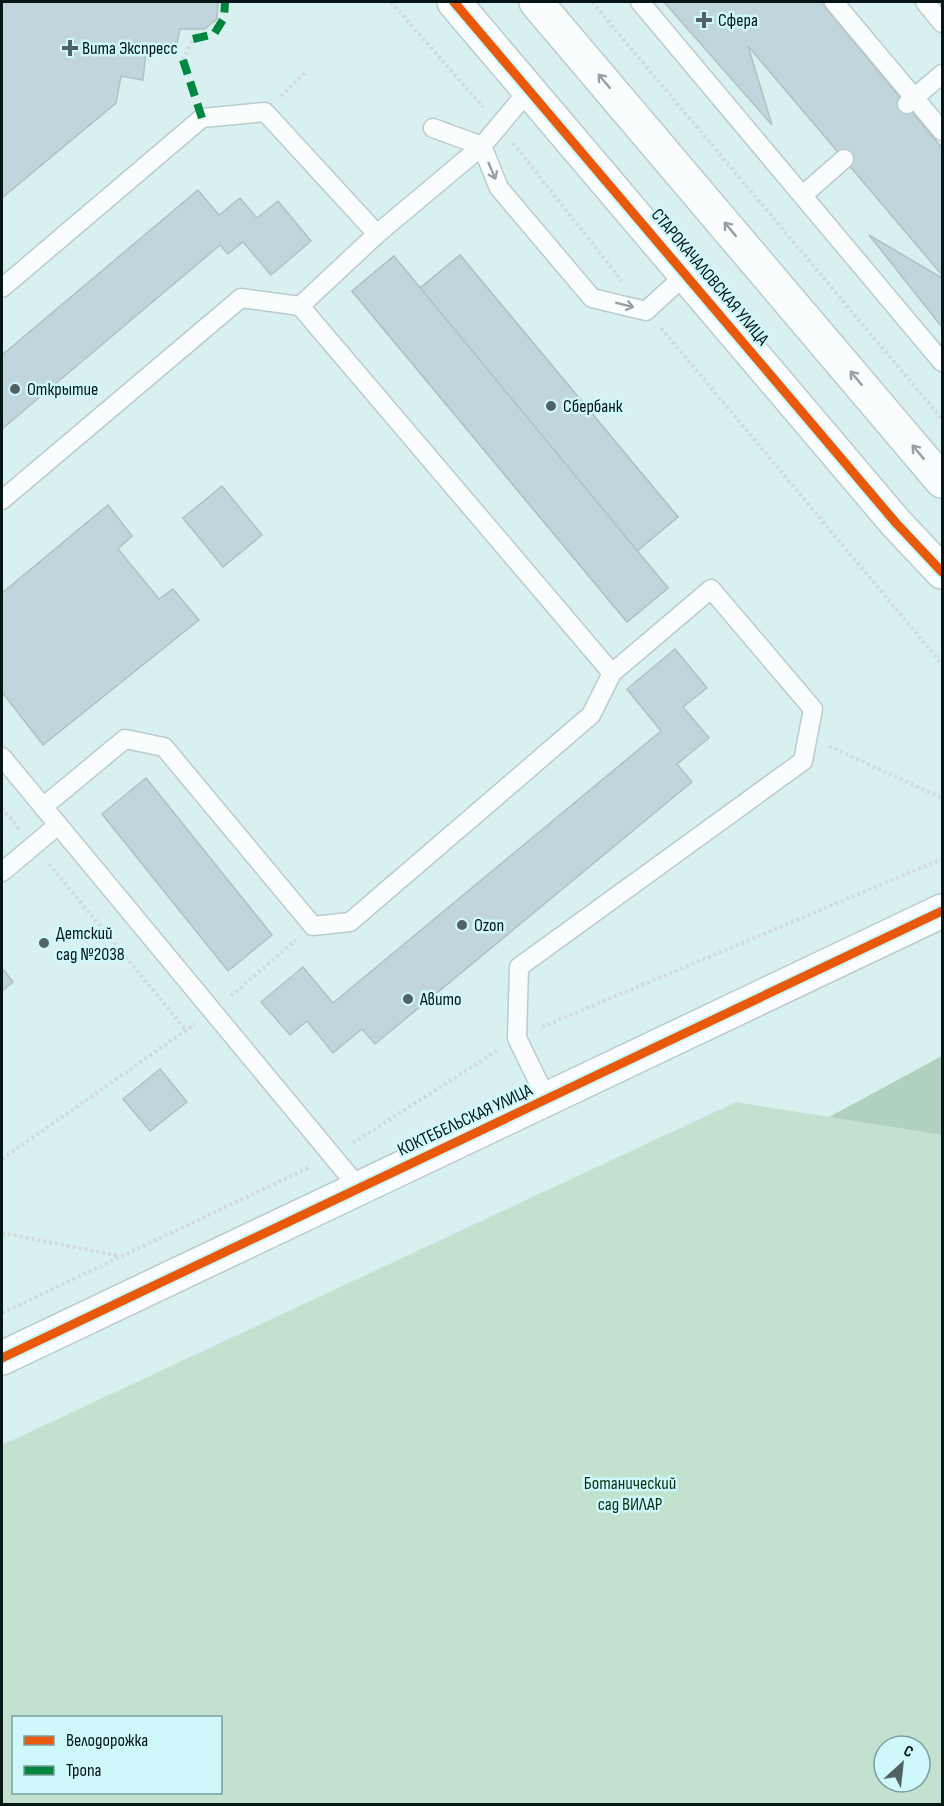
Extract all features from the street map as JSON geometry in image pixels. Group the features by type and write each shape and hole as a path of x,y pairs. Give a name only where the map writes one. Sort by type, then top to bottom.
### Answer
{"street":[{"name":"СТАРОКАЧАЛОВСКАЯ УЛИЦА","path":"454,2 896,523 942,572"},
{"path":"536,2 942,480"},
{"name":"КОКТЕБЕЛЬСКАЯ УЛИЦА","path":"2,1358 942,910"}],"lane":[{"path":"640,2 942,362"},
{"path":"834,2 910,101 942,131"},
{"path":"925,2 942,23"},
{"path":"910,101 942,74"},
{"path":"300,306 377,234 482,146 529,90"},
{"path":"2,288 202,118 265,112 377,234"},
{"path":"433,128 482,146 499,188 592,298 646,311 686,274"},
{"path":"803,195 844,159"},
{"path":"2,500 241,298 300,306 612,673"},
{"path":"43,807 125,739 164,747 313,926 350,922 591,715 612,673 711,589 813,709 803,761 519,967 517,1038 547,1100"},
{"path":"2,757 359,1188"},
{"path":"2,872 58,825"}],"path":[{"path":"391,2 499,125 646,311 942,664"},
{"path":"592,2 942,419"},
{"path":"183,60 193,39"},
{"path":"277,100 306,72"},
{"path":"808,736 942,798"},
{"path":"2,808 186,1030"},
{"path":"2,1313 333,1157 517,1038 942,859"},
{"path":"2,1159 212,1012 313,926"},
{"path":"2,1233 121,1257"}],"green space":[{"path":"942,1056 942,1135 829,1117"},
{"name":"Ботанический сад ВИЛАР","path":"736,1102 942,1135 942,1804 2,1804 2,1445"}],"building":[{"path":"2,2 218,2 217,19 205,29 180,29 175,53 146,52 143,80 121,76 116,103 2,198"},
{"path":"664,2 821,2 942,148 942,275 748,46 772,125"},
{"path":"198,190 219,215 240,198 257,218 278,201 311,241 271,275 243,242 228,254 220,245 2,429 2,355"},
{"path":"869,235 942,278 942,327"},
{"path":"460,255 678,517 637,551 419,289"},
{"path":"460,255 678,517 637,551 668,588 627,622 352,291 394,256 419,289"},
{"path":"394,256 668,588 627,622 352,291"},
{"path":"222,486 262,535 223,567 183,518"},
{"path":"108,505 132,536 118,549 159,599 173,589 199,620 43,745 2,692 2,593"},
{"path":"675,649 707,688 683,707 709,738 677,764 692,782 375,1044 362,1029 333,1053 307,1021 290,1035 261,1002 303,967 333,1003 661,731 627,689"},
{"path":"146,778 272,935 228,971 102,814"},
{"path":"2,968 13,982 2,991"},
{"path":"160,1069 187,1102 150,1131 123,1099"}],"marked path":[{"path":"193,39 214,34 224,18 225,2"},
{"path":"183,60 202,118"}],"cycle path":[{"path":"454,2 896,523 942,572"},
{"path":"2,1358 942,911"}],"place":[{"name":"Сфера","path":"704,20"},
{"name":"Вита Экспресс","path":"70,48"},
{"name":"Открытие","path":"15,389"},
{"name":"Сбербанк","path":"551,406"},
{"name":"Ozon","path":"462,925"},
{"name":"Детский сад №2038","path":"44,943"},
{"name":"Авито","path":"408,999"}]}
